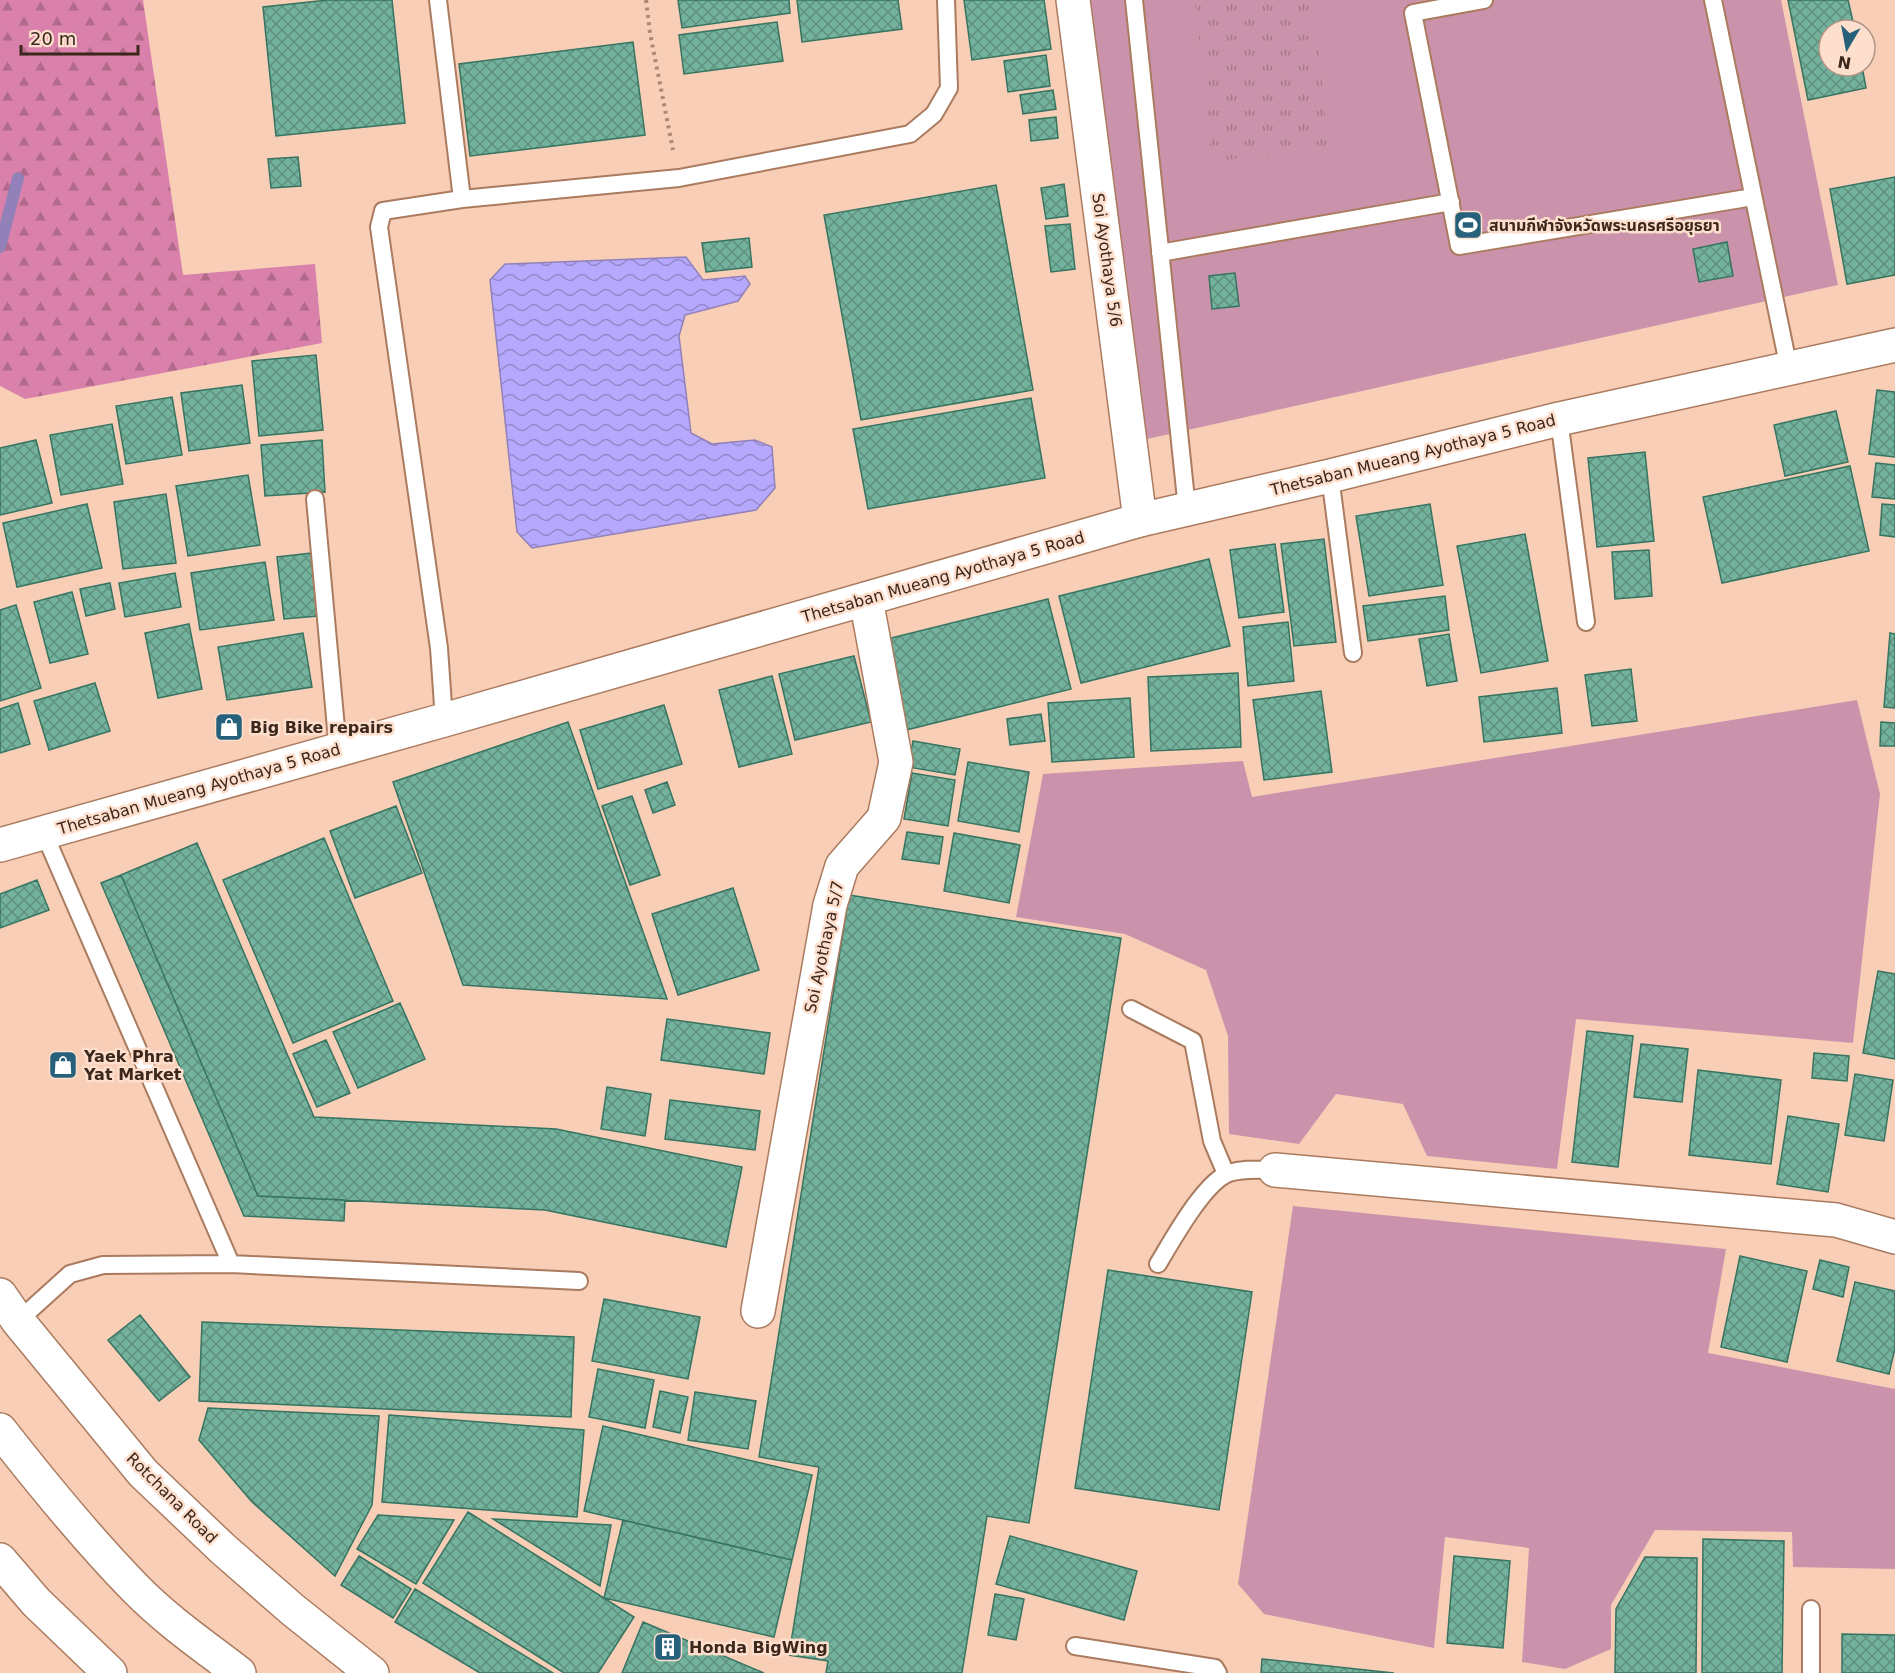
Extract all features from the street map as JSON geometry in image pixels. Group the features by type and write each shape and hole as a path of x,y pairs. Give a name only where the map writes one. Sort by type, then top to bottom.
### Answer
{"street":[{"name":"Soi Ayothaya 5/6","path":"1073,0 1140,520"},
{"name":"Thetsaban Mueang Ayothaya 5 Road","path":"0,845 1140,520 1560,419 1895,345"},
{"name":"Soi Ayothaya 5/7","path":"758,1311 830,905 842,866 884,818 896,762 866,599"},
{"path":"1275,1170 1836,1220 1895,1237"},
{"name":"Rotchana Road","path":"9,1308 143,1473 231,1557 372,1673"},
{"path":"0,1430 62,1509 136,1589 180,1628 238,1673"},
{"path":"0,1560 36,1602 110,1673"}],"lane":[{"path":"438,0 462,199"},
{"path":"444,720 440,648 379,227 383,211 462,199 679,178 910,134 934,114 949,88 946,0"},
{"path":"1134,0 1187,509"},
{"path":"1484,0 1413,13 1459,246 1753,197"},
{"path":"1713,0 1788,369"},
{"path":"1160,253 1451,202"},
{"path":"1560,419 1586,622"},
{"path":"1330,476 1353,653"},
{"path":"315,499 338,750"},
{"path":"44,833 231,1264"},
{"path":"1131,1009 1193,1041 1212,1141 1226,1174"},
{"path":"1158,1264 1188,1216 1211,1187 1226,1174 1242,1170 1275,1170"},
{"path":"9,1308 70,1274 103,1265 231,1264 579,1281"},
{"path":"1811,1673 1812,1609"},
{"path":"1075,1646 1215,1668 1218,1673"}],"path":[{"path":"646,0 650,33 679,178"}],"green space":[{"path":"0,0 143,0 183,275 315,264 322,343 25,399 0,386"},
{"name":"สนามกีฬาจังหวัดพระนครศรีอยุธยา","path":"1082,0 1781,0 1838,285 1138,441"},
{"path":"1195,0 1313,0 1329,149 1212,161"},
{"path":"1857,700 1880,794 1853,1043 1576,1019 1557,1169 1427,1156 1403,1104 1336,1094 1299,1144 1229,1134 1228,1036 1206,970 1125,934 1016,917 1043,774 1243,761 1252,797"},
{"path":"1293,1206 1726,1249 1708,1353 1895,1389 1895,1569 1793,1567 1792,1532 1655,1530 1611,1605 1611,1649 1565,1669 1522,1662 1529,1548 1445,1537 1434,1648 1264,1614 1238,1584"}],"water":[{"path":"686,257 703,280 745,276 750,284 738,301 685,315 679,336 691,433 712,444 755,440 772,447 775,488 756,510 532,548 517,532 490,280 505,264"}],"building":[{"path":"328,0 392,0 405,123 276,136 263,7"},
{"path":"678,0 789,0 790,13 682,28"},
{"path":"797,0 898,0 902,29 802,42"},
{"path":"964,0 1044,0 1051,49 972,60"},
{"path":"1788,0 1848,0 1852,18 1817,18 1817,78 1864,78 1866,88 1808,100"},
{"path":"777,22 783,61 684,74 679,35"},
{"path":"633,42 645,135 470,156 459,64"},
{"path":"1046,55 1050,86 1008,92 1004,61"},
{"path":"1053,90 1056,109 1023,114 1020,95"},
{"path":"1056,117 1058,138 1031,141 1029,120"},
{"path":"298,157 301,186 271,188 268,159"},
{"path":"1895,177 1895,275 1847,284 1830,189"},
{"path":"1064,184 1068,216 1046,219 1041,188"},
{"path":"996,185 1033,390 861,420 824,215"},
{"path":"1070,224 1075,269 1051,272 1045,226"},
{"path":"749,238 752,267 706,272 702,243"},
{"path":"1727,242 1733,276 1699,282 1693,249"},
{"path":"1235,273 1239,306 1212,309 1209,276"},
{"path":"316,355 323,430 259,436 252,361"},
{"path":"242,385 250,443 189,451 181,393"},
{"path":"1877,390 1895,392 1895,457 1869,454"},
{"path":"172,397 182,455 126,464 116,406"},
{"path":"1031,398 1045,478 868,509 853,429"},
{"path":"1836,411 1848,462 1785,476 1774,425"},
{"path":"112,424 123,484 61,495 50,435"},
{"path":"36,440 52,503 0,515 0,448"},
{"path":"322,440 325,492 265,496 261,445"},
{"path":"1645,452 1654,541 1597,547 1588,458"},
{"path":"1876,463 1895,465 1895,499 1872,497"},
{"path":"1850,466 1869,551 1722,583 1703,497"},
{"path":"248,475 260,545 188,556 176,486"},
{"path":"166,494 176,563 123,569 114,502"},
{"path":"87,504 102,568 17,587 3,523"},
{"path":"1430,504 1443,585 1369,596 1356,516"},
{"path":"1882,504 1895,505 1895,537 1880,535"},
{"path":"1525,534 1548,661 1481,673 1457,546"},
{"path":"1324,539 1336,642 1294,646 1281,544"},
{"path":"1275,544 1284,612 1239,618 1230,550"},
{"path":"1649,550 1652,596 1615,599 1612,552"},
{"path":"311,553 318,616 284,619 277,557"},
{"path":"1209,559 1230,646 1081,683 1059,596"},
{"path":"265,562 274,620 200,630 191,573"},
{"path":"175,573 181,607 125,617 119,583"},
{"path":"110,583 115,609 86,616 80,589"},
{"path":"72,592 88,654 50,663 34,602"},
{"path":"1445,596 1449,630 1368,641 1363,606"},
{"path":"1048,599 1071,689 902,731 879,641"},
{"path":"16,605 41,688 0,701 0,610"},
{"path":"1288,622 1294,681 1248,686 1243,627"},
{"path":"189,624 202,689 158,698 145,633"},
{"path":"303,633 312,687 227,700 218,647"},
{"path":"1890,633 1895,634 1895,708 1884,707"},
{"path":"1449,634 1457,681 1427,686 1419,639"},
{"path":"854,656 871,722 795,740 779,674"},
{"path":"1631,669 1637,721 1592,726 1585,675"},
{"path":"1238,673 1241,747 1151,751 1148,677"},
{"path":"772,676 792,754 739,767 719,690"},
{"path":"95,683 110,731 49,750 34,701"},
{"path":"1557,688 1562,733 1484,742 1479,697"},
{"path":"1321,691 1332,772 1264,780 1253,700"},
{"path":"1130,698 1134,757 1052,762 1048,703"},
{"path":"18,703 30,744 0,753 0,709"},
{"path":"664,705 682,764 598,789 580,730"},
{"path":"1041,714 1045,741 1010,745 1007,719"},
{"path":"568,722 667,999 463,985 393,782"},
{"path":"1881,722 1895,723 1895,746 1880,746"},
{"path":"913,741 960,749 955,775 908,767"},
{"path":"968,762 1029,772 1019,832 958,821"},
{"path":"912,773 955,780 948,826 904,819"},
{"path":"667,782 675,805 653,813 645,790"},
{"path":"632,796 660,875 630,885 602,806"},
{"path":"396,806 422,873 355,898 330,831"},
{"path":"907,832 943,837 939,864 902,859"},
{"path":"954,833 1020,845 1009,903 944,891"},
{"path":"324,838 393,1001 293,1043 223,880"},
{"path":"197,843 314,1117 556,1129 742,1167 726,1247 545,1210 258,1196 121,875"},
{"path":"121,875 258,1196 345,1200 344,1221 244,1216 101,883"},
{"path":"37,880 49,910 0,928 0,894"},
{"path":"733,888 759,970 678,995 652,914"},
{"path":"849,895 1121,938 1029,1523 987,1516 962,1673 826,1673 828,1661 789,1655 819,1467 759,1457"},
{"path":"1878,971 1895,974 1895,1059 1863,1053"},
{"path":"400,1003 425,1059 358,1088 333,1032"},
{"path":"667,1019 770,1033 764,1074 661,1060"},
{"path":"1587,1031 1633,1036 1618,1167 1572,1162"},
{"path":"326,1040 350,1093 317,1107 293,1054"},
{"path":"1641,1044 1688,1049 1682,1102 1634,1097"},
{"path":"1814,1053 1849,1056 1847,1081 1812,1078"},
{"path":"1698,1070 1781,1080 1771,1164 1689,1155"},
{"path":"1855,1074 1893,1080 1884,1141 1845,1135"},
{"path":"607,1087 651,1094 645,1136 601,1129"},
{"path":"670,1100 760,1111 755,1150 665,1139"},
{"path":"1788,1116 1839,1124 1828,1192 1777,1184"},
{"path":"1740,1256 1807,1271 1787,1362 1721,1347"},
{"path":"1820,1260 1849,1267 1843,1297 1813,1289"},
{"path":"1108,1270 1252,1292 1219,1510 1075,1488"},
{"path":"1855,1282 1895,1291 1895,1348 1889,1374 1837,1361"},
{"path":"604,1299 700,1317 688,1379 592,1361"},
{"path":"140,1315 190,1377 159,1401 108,1340"},
{"path":"202,1322 574,1337 571,1417 199,1401"},
{"path":"598,1369 654,1380 645,1428 589,1417"},
{"path":"660,1391 688,1397 680,1433 653,1427"},
{"path":"695,1392 756,1401 748,1449 688,1440"},
{"path":"208,1408 379,1416 372,1505 335,1576 252,1502 199,1440"},
{"path":"389,1415 584,1430 577,1517 382,1502"},
{"path":"603,1426 812,1475 792,1560 584,1511"},
{"path":"468,1512 634,1617 598,1673 564,1673 423,1583"},
{"path":"378,1515 454,1520 416,1584 357,1549"},
{"path":"493,1519 611,1525 600,1586"},
{"path":"623,1520 792,1560 774,1637 604,1598"},
{"path":"1010,1536 1137,1571 1124,1620 996,1584"},
{"path":"1703,1539 1784,1541 1782,1673 1702,1673"},
{"path":"359,1556 411,1589 393,1618 341,1585"},
{"path":"1454,1556 1510,1561 1503,1648 1447,1643"},
{"path":"1645,1557 1697,1558 1696,1673 1615,1673 1616,1609"},
{"path":"415,1589 553,1673 480,1673 395,1622"},
{"path":"995,1594 1024,1599 1016,1640 988,1635"},
{"name":"Honda BigWing","path":"643,1622 764,1673 622,1673"},
{"path":"1842,1634 1895,1635 1895,1673 1842,1673"},
{"path":"1262,1659 1394,1673 1261,1673"}],"waterway":[{"path":"0,247 18,178"}],"place":[{"name":"สนามกีฬาจังหวัดพระนครศรีอยุธยา","path":"1468,225"},
{"name":"Big Bike repairs","path":"229,727"},
{"name":"Yaek Phra Yat Market","path":"63,1065"},
{"name":"Honda BigWing","path":"668,1647"}]}
